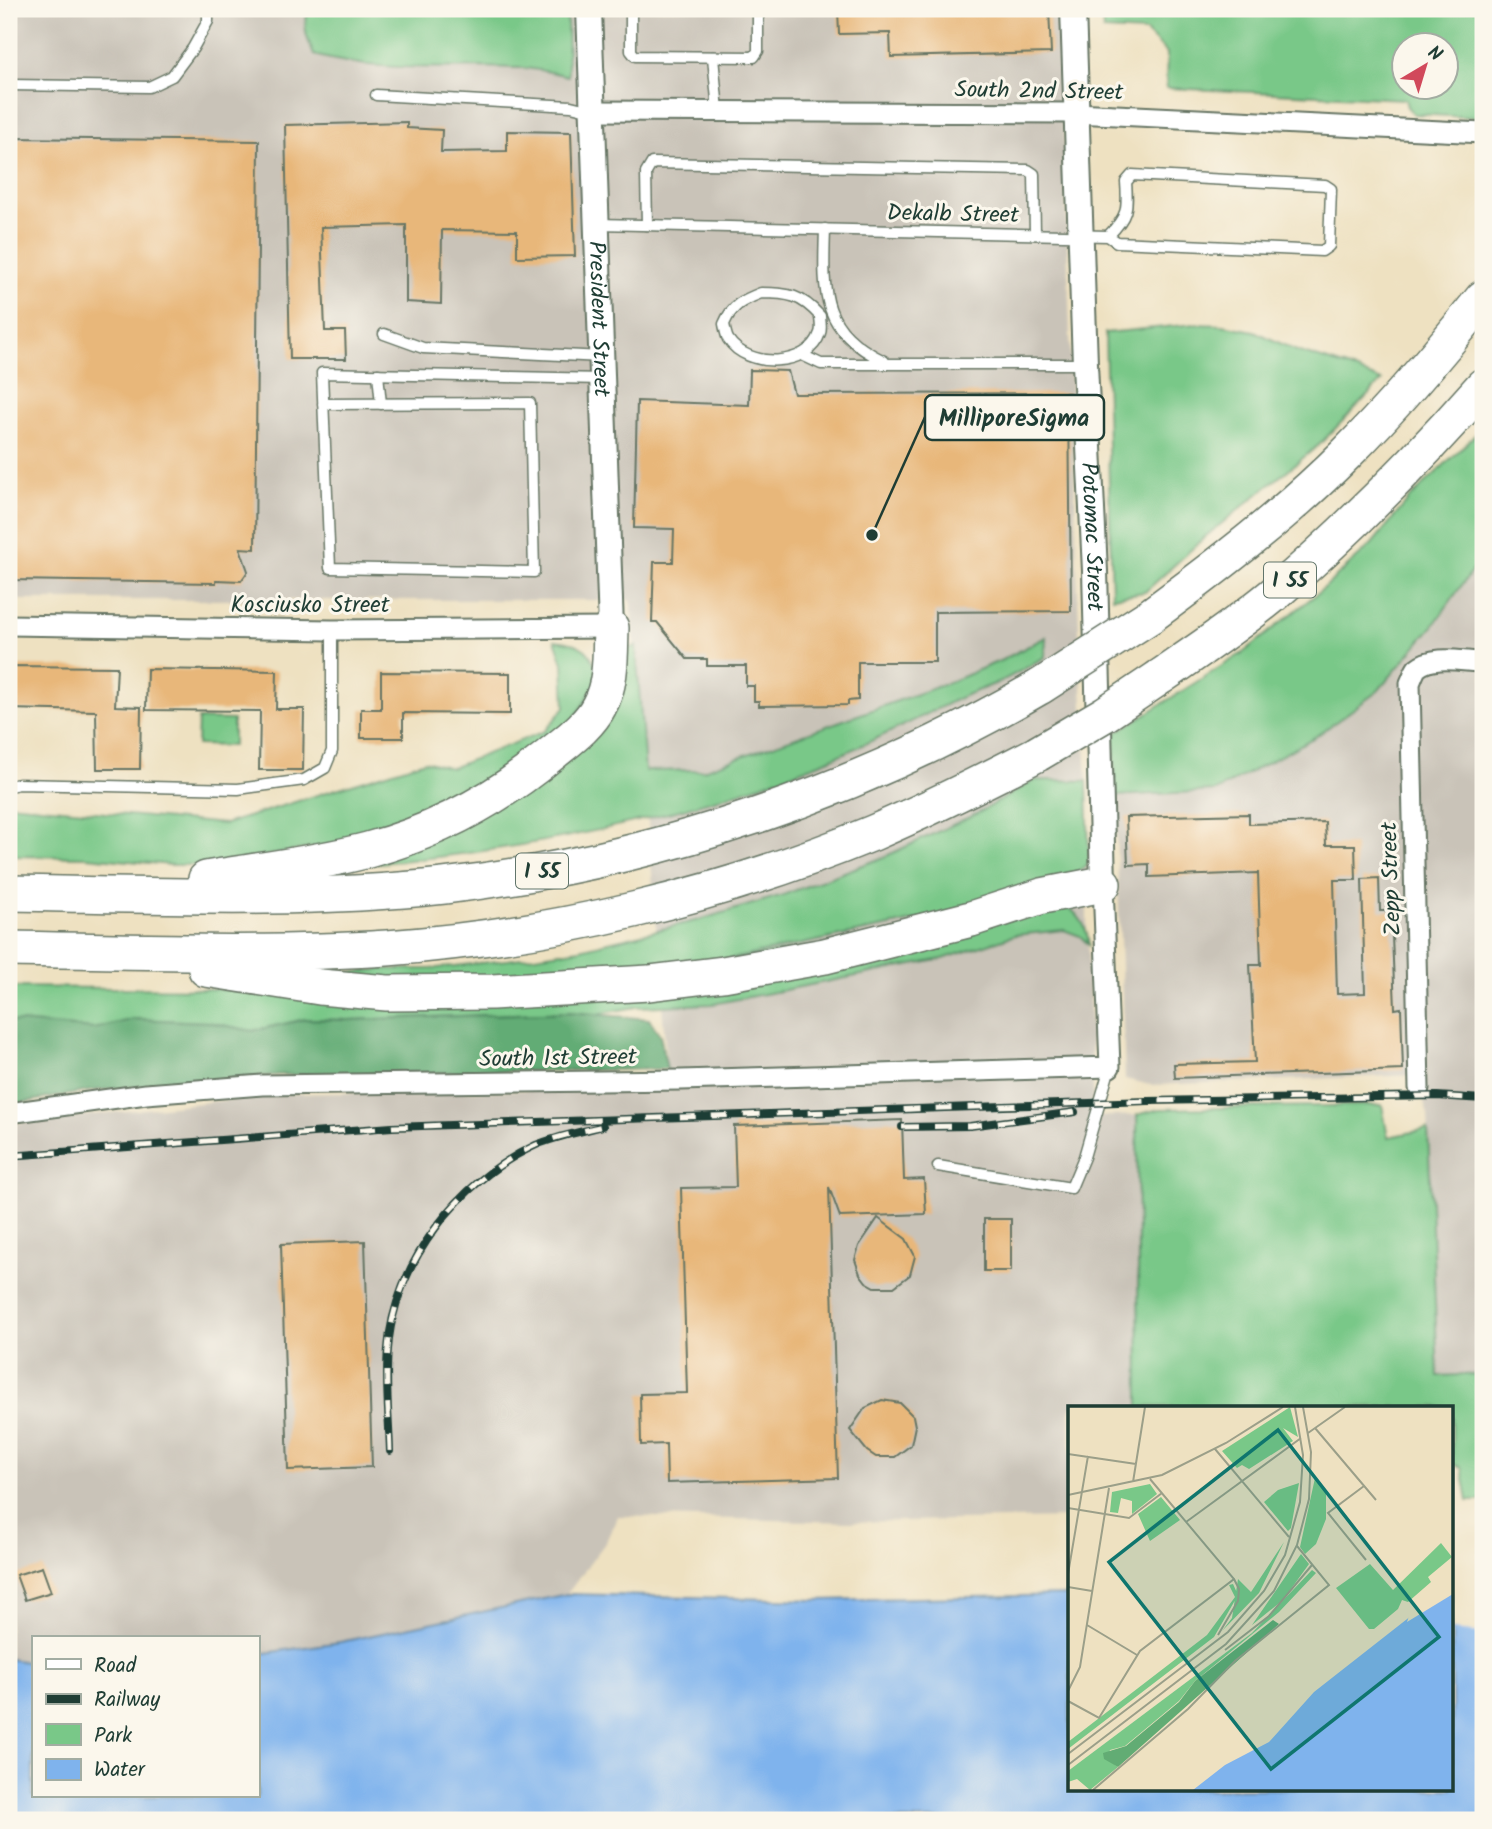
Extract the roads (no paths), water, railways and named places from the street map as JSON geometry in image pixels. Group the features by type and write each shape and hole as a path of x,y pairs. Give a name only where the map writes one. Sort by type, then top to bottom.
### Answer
{"highway":[{"name":"I 55","path":"9,893 287,895 444,886 541,872 632,852 727,825 821,792 909,755 995,713 1150,617 1257,534 1346,454 1436,356 1483,298"},
{"name":"I 55","path":"9,949 291,951 388,948 487,937 585,920 685,896 778,868 958,795 1037,754 1105,714 1160,677 1270,597 1320,554 1408,469 1483,386"},
{"path":"116,894 366,850 437,827 535,767 585,724 598,708 605,693 611,628"},
{"path":"92,950 320,987 387,993 581,988 723,974 825,956 971,919 1042,896 1103,884"}],"street":[{"name":"President Street","path":"589,9 611,628"},
{"name":"Potomac Street","path":"1073,9 1095,570 1110,1067"},
{"name":"South 2nd Street","path":"593,111 1075,113 1483,133"},
{"name":"Kosciusko Street","path":"9,625 332,630 611,628"},
{"name":"Zepp Street","path":"1419,1088 1410,683 1416,670 1427,663 1440,660 1483,663"},
{"name":"South 1st Street","path":"9,1113 146,1094 262,1085 681,1080 1110,1067"}],"lane":[{"path":"9,85 149,87 172,76 208,21 208,9"},
{"path":"631,9 631,51 635,56 713,57 754,57 758,51 756,9"},
{"path":"713,57 718,111"},
{"path":"376,95 571,106 593,111"},
{"path":"647,225 646,173 652,163 1028,170 1034,174 1035,234"},
{"name":"Dekalb Street","path":"597,224 1108,236 1117,242 1322,251 1329,246 1331,189 1325,185 1132,175 1126,181 1128,207 1122,222 1108,236"},
{"path":"825,229 824,274 831,311 841,331 850,341 887,363"},
{"path":"761,293 786,293 808,303 820,316 821,331 812,347 791,359 755,358 739,351 728,338 724,324 730,310 742,300 761,293"},
{"path":"820,316 831,311"},
{"path":"384,334 423,348 603,368"},
{"path":"802,355 821,363 1085,364"},
{"path":"323,404 530,404 534,572 330,568 323,404 322,373 603,368"},
{"path":"378,374 381,404"},
{"path":"9,786 19,784 238,789 304,780 324,768 332,751 332,630"},
{"path":"938,1166 1071,1188 1084,1157 1110,1067"}],"water":[{"path":"567,1594 815,1600 1068,1595 1068,1790 1454,1790 1454,1594 1483,1594 1483,1820 9,1820 9,1659 32,1663 32,1798 259,1798 259,1654 340,1642"}],"railway":[{"path":"9,1156 392,1127 1148,1101 1437,1096 1483,1099"},
{"path":"902,1127 970,1126 1075,1112"},
{"path":"390,1451 387,1374 393,1317 417,1256 435,1228 481,1180 508,1160 544,1142 603,1126"}],"place":[{"name":"MilliporeSigma","path":"872,535"}]}
